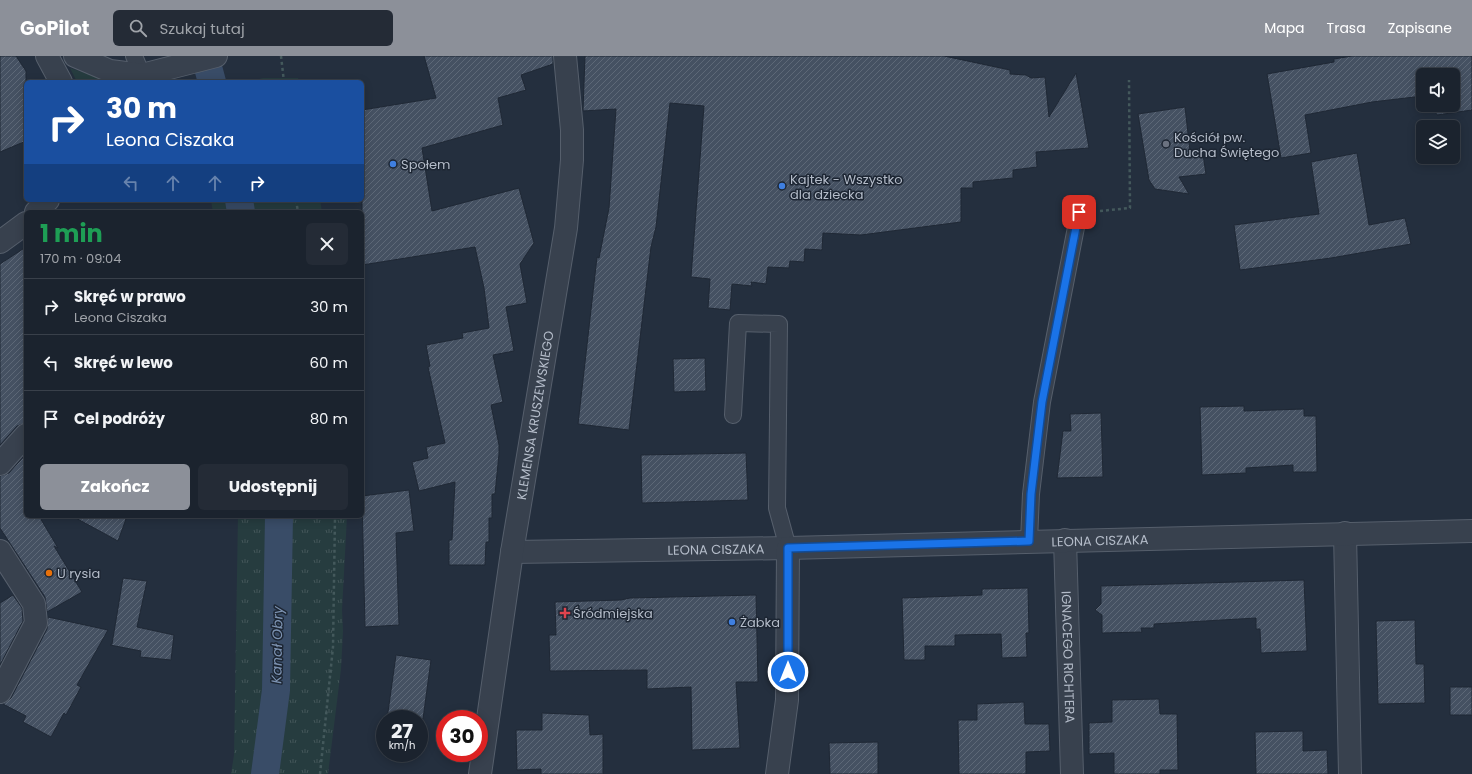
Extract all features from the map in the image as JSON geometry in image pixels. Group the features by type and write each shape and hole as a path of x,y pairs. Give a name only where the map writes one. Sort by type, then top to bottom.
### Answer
{"street":[{"path":"47,56 60,80"},
{"path":"75,56 110,71 142,71 216,56"},
{"name":"KLEMENSA KRUSZEWSKIEGO","path":"480,774 512,552 566,228 572,160 572,130 565,56"},
{"path":"38,210 46,202"},
{"path":"0,242 24,224"},
{"path":"0,464 24,437"},
{"name":"LEONA CISZAKA","path":"512,552 788,548 1472,531"},
{"path":"1345,533 1350,774"},
{"name":"IGNACEGO RICHTERA","path":"1065,540 1072,774"},
{"path":"777,774 788,700 788,548"},
{"path":"0,551 34,604 36,623 0,692"}],"lane":[{"path":"1029,541 1031,494 1042,402 1079,212"},
{"path":"733,415 738,323 779,324 777,508 788,548"}],"path":[{"path":"281,56 284,80"},
{"path":"1079,212 1130,208 1129,80"},
{"path":"320,774 333,647 335,518"}],"green space":[{"path":"70,68 106,80 76,80"},
{"path":"263,78 298,78 298,80 256,80"},
{"path":"211,202 320,202 322,210 213,210"},
{"path":"238,518 347,518 342,610 343,631 341,669 328,774 231,774 234,755"}],"building":[{"path":"0,56 16,56 26,71 26,80 24,80 24,142 0,152"},
{"path":"424,56 553,56 553,64 521,75 526,90 498,98 503,125 422,148 432,211 519,188 534,243 520,264 527,303 506,307 514,351 493,355 503,402 491,405 499,445 499,454 495,494 492,494 492,518 489,518 489,542 486,542 485,565 449,565 449,540 452,540 455,482 419,491 412,462 428,458 426,447 445,443 428,367 430,366 426,345 463,338 462,333 489,328 484,288 475,247 364,265 364,210 362,210 362,202 364,202 364,110 436,98"},
{"path":"585,56 944,56 1010,70 1010,74 1026,75 1031,78 1045,77 1049,117 1076,73 1089,148 1036,152 1037,167 1013,170 1013,178 973,182 973,188 961,188 961,222 861,235 823,233 822,250 805,249 804,262 790,261 789,268 768,267 766,284 751,282 752,286 732,284 730,310 708,308 710,279 691,277 704,106 670,103 656,227 651,247 629,430 578,424 597,257 599,258 609,208 616,109 583,111"},
{"path":"1352,56 1472,56 1472,110 1460,112 1460,68 1416,68 1416,97 1372,102 1305,115 1311,153 1281,158 1267,74 1334,62 1334,59"},
{"name":"Kościół pw. Ducha Świętego","path":"1185,107 1190,151 1202,148 1206,174 1179,177 1189,194 1155,189 1149,180 1138,114"},
{"path":"1436,112 1458,112 1437,115"},
{"path":"1357,153 1369,225 1405,218 1411,244 1331,258 1240,270 1234,225 1319,214 1311,162"},
{"path":"24,248 24,424 17,426 0,445 0,264"},
{"path":"705,358 706,391 674,392 673,359"},
{"path":"1244,406 1244,411 1304,409 1304,416 1316,416 1317,472 1293,472 1293,465 1246,468 1246,473 1202,475 1200,407"},
{"path":"1101,413 1103,477 1057,478 1063,431 1071,431 1070,414"},
{"path":"746,453 748,500 642,503 641,455"},
{"path":"24,456 24,518 40,518 58,548 54,546 82,592 47,612 45,597 0,528 0,476 9,473"},
{"path":"409,490 414,531 396,533 399,625 365,627 363,518 364,518 364,496"},
{"path":"76,518 126,519 118,541"},
{"path":"123,578 147,581 137,627 174,635 171,660 140,657 141,651 110,645 112,644"},
{"path":"1304,580 1307,651 1261,653 1260,629 1256,629 1256,618 1154,624 1154,628 1141,628 1142,632 1102,633 1102,615 1095,610 1101,604 1101,586"},
{"path":"1028,588 1029,633 1026,633 1027,657 1002,658 1001,634 955,635 955,646 925,646 925,660 904,660 902,598 982,595 982,589"},
{"path":"13,595 22,608 23,621 0,665 0,603"},
{"path":"756,595 758,682 736,682 740,748 692,750 691,687 647,689 647,670 550,671 549,635 556,635 555,602 621,600 630,598"},
{"path":"48,617 108,630 77,685 81,687 66,715 64,713 51,737 23,722 26,716 3,704 11,698 47,629"},
{"path":"1415,620 1416,664 1424,664 1425,703 1378,704 1376,621"},
{"path":"396,655 431,660 424,710 388,710"},
{"path":"1450,687 1472,687 1472,715 1450,715"},
{"path":"1159,699 1160,714 1177,714 1178,770 1160,770 1160,774 1114,774 1114,753 1089,754 1089,723 1112,722 1112,700"},
{"path":"1024,702 1025,724 1049,724 1050,751 1026,752 1026,774 959,774 958,720 977,720 977,704"},
{"path":"542,713 589,715 590,735 603,734 603,774 541,774 541,769 517,770 516,730 542,730"},
{"path":"1303,731 1303,751 1327,750 1328,774 1256,774 1255,732"},
{"path":"878,742 878,774 830,774 829,743"}],"waterway":[{"name":"Kanał Obry","path":"205,56 211,80"},
{"name":"Kanał Obry","path":"239,202 241,210"},
{"name":"Kanał Obry","path":"265,774 276,690 279,518"}],"place":[{"name":"Kościół pw. Ducha Świętego","path":"1166,144"},
{"name":"Społem","path":"393,164"},
{"name":"Kajtek - Wszystko dla dziecka","path":"782,186"},
{"name":"U rysia","path":"49,573"},
{"name":"Śródmiejska","path":"565,613"},
{"name":"Żabka","path":"732,622"}],"route":[{"path":"788,672 788,548 1029,541 1031,494 1042,402 1079,212"}]}
